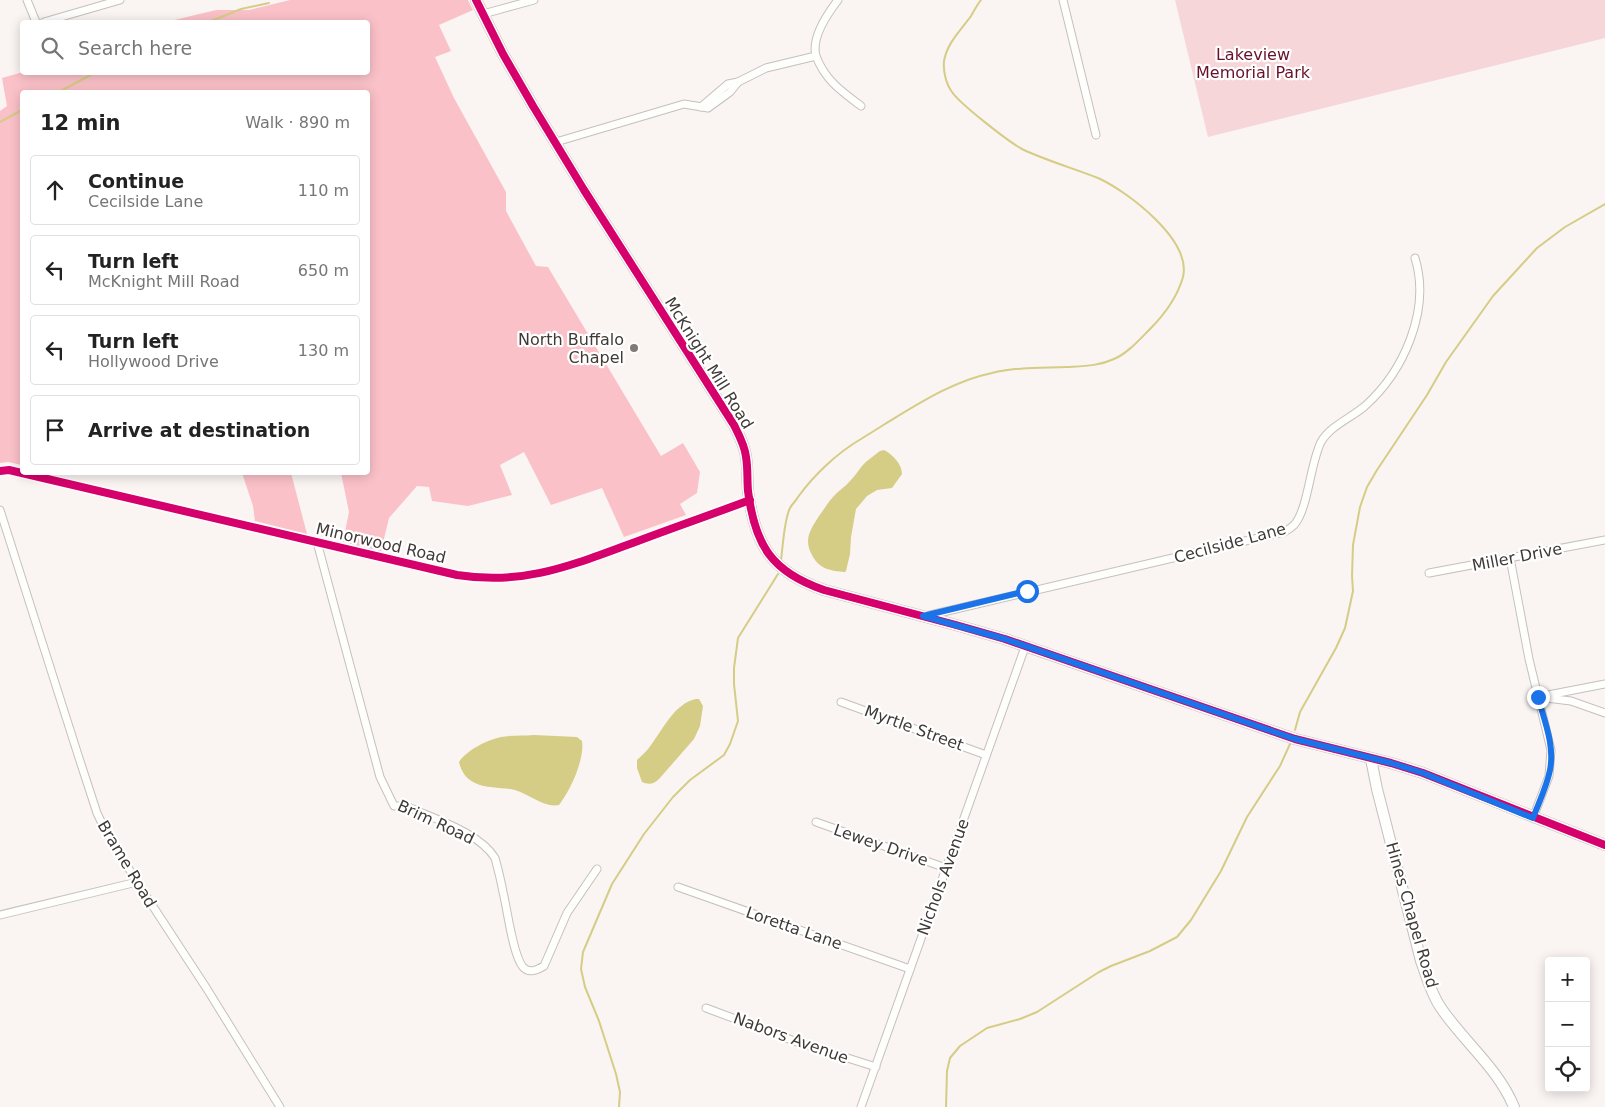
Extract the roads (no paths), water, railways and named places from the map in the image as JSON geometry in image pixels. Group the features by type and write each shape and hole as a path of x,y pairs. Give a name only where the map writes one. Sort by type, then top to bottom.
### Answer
{"street":[{"path":"27,0 35,20"},
{"path":"51,20 120,0"},
{"name":"McKnight Mill Road","path":"476,0 503,54 584,190 734,425 743,443 746,455 754,524 762,544 774,562 792,575 824,590 962,626 1295,739 1423,773 1605,846"},
{"path":"483,14 534,0"},
{"path":"838,0 820,28 815,52 821,69 831,81 862,106"},
{"path":"1064,0 1096,135"},
{"path":"556,142 684,104 705,107 728,84 738,82 766,68 816,56"},
{"name":"Cecilside Lane","path":"923,616 1284,532 1290,529 1299,518 1321,442 1332,430 1373,398 1386,382 1404,353 1415,325 1420,304 1420,279 1416,258"},
{"name":"Minorwood Road","path":"0,471 9,470 20,473"},
{"name":"Minorwood Road","path":"30,475 457,575 488,579 520,578 543,574 750,500"},
{"name":"Brame Road","path":"0,510 97,813 111,842 207,989 280,1107"},
{"name":"Miller Drive","path":"1429,573 1605,540"},
{"name":"Brim Road","path":"317,542 380,777 394,806 406,806 465,832 489,849 495,858 518,960 523,968 529,971 537,970 544,966 567,913 596,869"},
{"path":"1510,558 1538,697 1550,741 1552,759 1549,776 1533,818"},
{"name":"Nichols Avenue","path":"861,1107 1025,646"},
{"path":"1538,697 1605,684"},
{"path":"1538,697 1571,701 1605,714"},
{"name":"Myrtle Street","path":"841,702 986,755"},
{"name":"Hines Chapel Road","path":"1371,759 1377,789 1428,982 1442,1009 1462,1036 1504,1085 1514,1107"},
{"name":"Lewey Drive","path":"816,822 946,868"},
{"path":"0,915 137,882"},
{"name":"Loretta Lane","path":"678,888 910,969"},
{"name":"Nabors Avenue","path":"706,1008 797,1042 876,1067"}],"waterway":[{"path":"781,560 785,526 791,507 819,473 852,445 936,394 978,377 1001,371 1091,365 1114,359 1129,350 1155,323 1170,305 1183,277 1183,263 1178,248 1155,218 1140,205 1098,178 1022,149 964,105 952,92 945,73 944,61 946,54 951,43 981,0"},
{"path":"214,20 241,9 269,3"},
{"path":"63,90 90,75"},
{"path":"0,122 20,111"},
{"path":"1295,730 1300,712 1336,648 1345,628 1353,591 1353,545 1360,507 1367,487 1377,470 1427,395 1446,362 1493,296 1537,248 1565,227 1605,204"},
{"path":"619,1107 620,1092 616,1074 599,1021 585,987 581,969 583,952 612,884 644,834 673,797 690,780 724,755 730,744 738,721 734,684 738,638 778,574"},
{"path":"946,1107 947,1071 950,1058 960,1046 987,1028 1037,1012 1099,972 1150,951 1177,937 1191,920 1221,871 1247,817 1280,766 1290,744"}],"place":[{"name":"North Buffalo Chapel","path":"634,348"}],"park label":[{"name":"Lakeview Memorial Park","path":"1253,63"}]}
